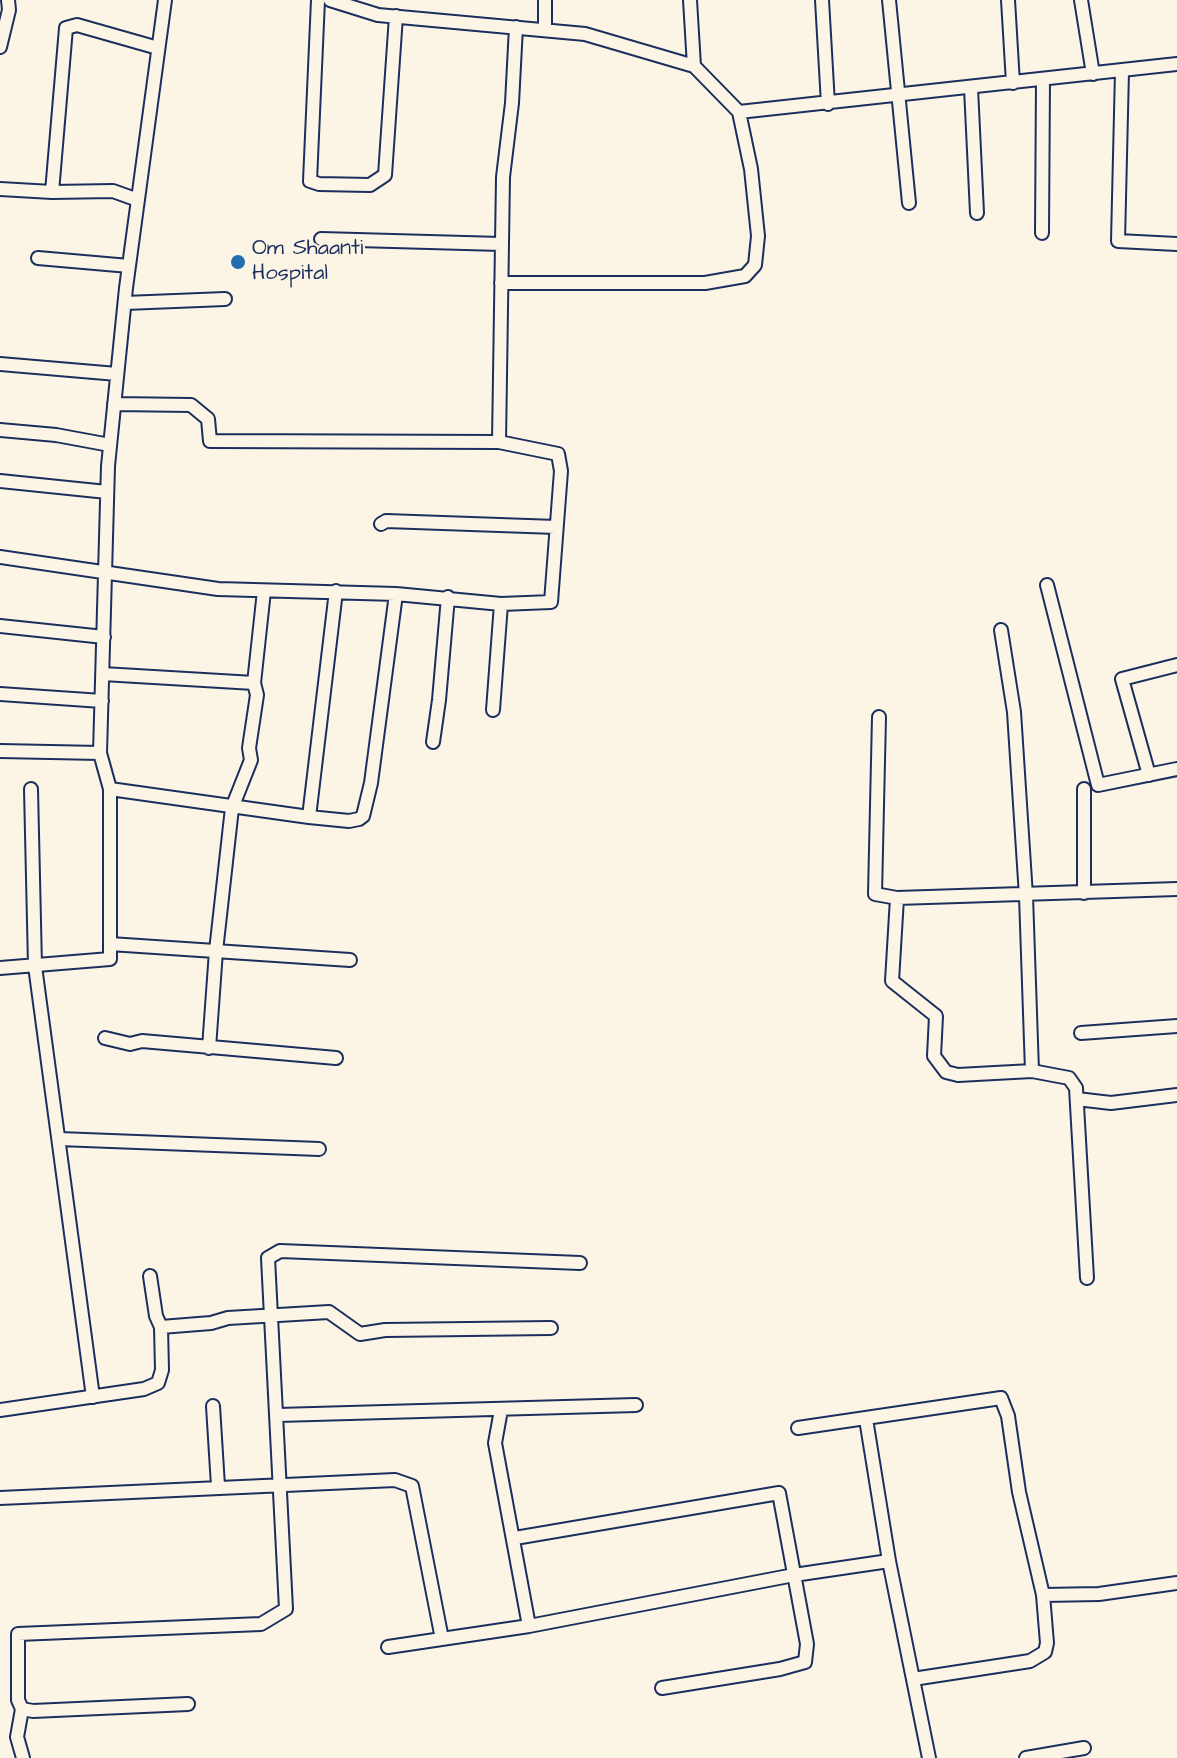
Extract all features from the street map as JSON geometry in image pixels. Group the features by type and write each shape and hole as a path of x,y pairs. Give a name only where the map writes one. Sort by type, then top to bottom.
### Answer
{"street":[{"path":"0,47 9,10 8,0"},
{"path":"0,968 110,959 110,789 100,753 107,492 129,266 165,0"},
{"path":"318,0 310,181 319,184 370,185 384,175 396,16"},
{"path":"330,0 378,15 585,34 694,66 739,112 751,169 758,236 755,265 745,276 705,283 501,283"},
{"path":"545,0 545,30"},
{"path":"690,0 694,66"},
{"path":"822,0 828,104"},
{"path":"889,0 909,202"},
{"path":"1008,0 1013,83"},
{"path":"1081,0 1093,74"},
{"path":"52,192 66,28 77,25 158,48"},
{"path":"499,442 503,177 512,103 516,27"},
{"path":"739,112 1177,64"},
{"path":"1122,71 1118,241 1177,244"},
{"path":"1042,234 1043,80"},
{"path":"971,88 977,213"},
{"path":"0,189 52,192 113,191 138,200"},
{"path":"321,239 501,244"},
{"path":"38,258 129,266"},
{"path":"125,303 225,299"},
{"path":"0,364 117,374"},
{"path":"0,557 218,589 396,594 448,597 501,604 551,602 561,458 548,450 499,442 210,441 208,419 191,405 114,404"},
{"path":"0,430 56,435 110,445"},
{"path":"0,481 107,492"},
{"path":"381,524 386,521 556,527"},
{"path":"1047,585 1098,785 1177,769"},
{"path":"209,1048 216,951 232,808 251,760 249,748 257,695 254,683 264,591"},
{"path":"309,817 336,591"},
{"path":"110,789 232,808 309,817 349,821 363,816 371,783 396,594"},
{"path":"433,742 448,597"},
{"path":"494,710 501,604"},
{"path":"0,626 104,637"},
{"path":"1001,630 1014,712 1026,896 1032,1071"},
{"path":"1149,775 1122,679 1177,664"},
{"path":"103,674 254,683"},
{"path":"0,694 102,701"},
{"path":"879,717 875,894 897,898 1026,896 1177,889"},
{"path":"0,751 100,753"},
{"path":"31,789 35,966 93,1397"},
{"path":"1084,789 1084,893"},
{"path":"897,898 892,981 936,1016 934,1056 946,1072 958,1075 1032,1071 1069,1078 1076,1088 1087,1278"},
{"path":"110,944 350,960"},
{"path":"1082,1033 1177,1026"},
{"path":"105,1038 130,1044 142,1041 336,1058"},
{"path":"1077,1099 1110,1103 1177,1095"},
{"path":"59,1139 319,1149"},
{"path":"23,1758 17,1737 21,1709 18,1700 18,1634 261,1624 286,1609 279,1483 278,1415 268,1258 280,1251 580,1263"},
{"path":"0,1410 144,1389 158,1383 162,1370 161,1327 156,1316 150,1276"},
{"path":"161,1327 211,1323 228,1318 273,1318 329,1312 360,1334 385,1330 551,1328"},
{"path":"798,1428 1001,1398 1008,1416 1019,1492 1043,1595 1047,1643 1045,1652 1030,1661 913,1679"},
{"path":"278,1415 636,1405"},
{"path":"213,1406 218,1486"},
{"path":"501,1410 495,1443 530,1626"},
{"path":"866,1419 889,1561 929,1758"},
{"path":"0,1498 279,1483 395,1480 412,1485 442,1639"},
{"path":"514,1538 779,1493 807,1644 805,1662 780,1669 662,1689"},
{"path":"388,1647 530,1626 794,1575 889,1561"},
{"path":"1043,1595 1099,1594 1177,1582"},
{"path":"21,1709 33,1711 188,1704"},
{"path":"1026,1758 1084,1748"}],"place":[{"name":"Om Shaanti Hospital","path":"238,262"}]}
